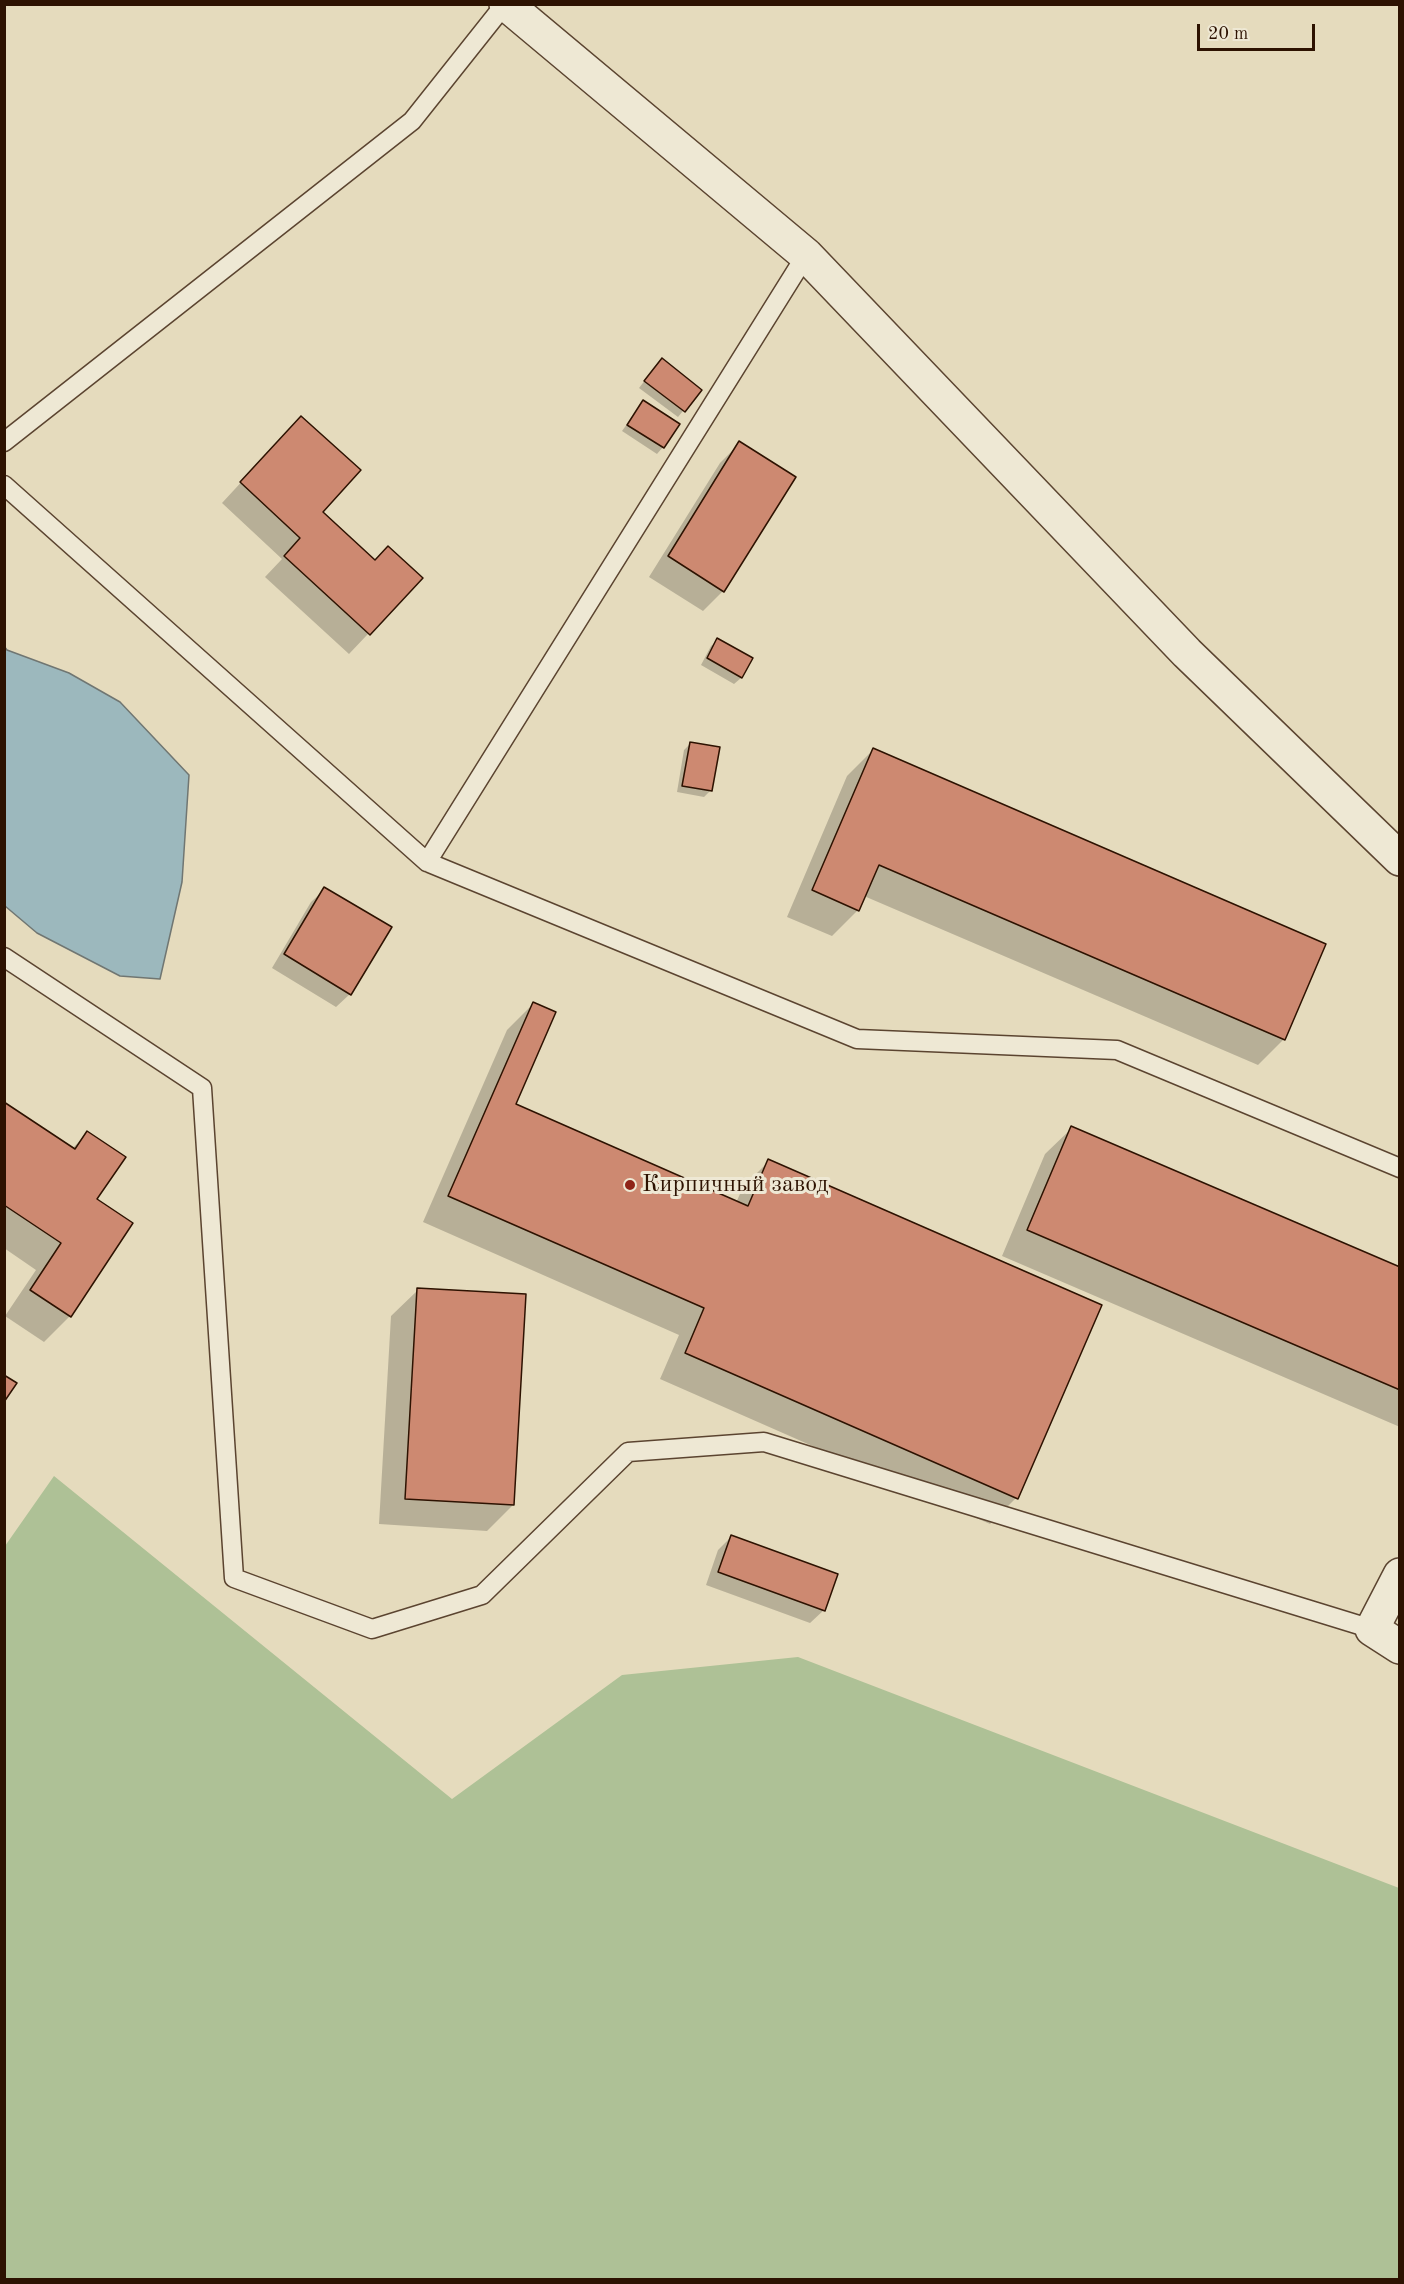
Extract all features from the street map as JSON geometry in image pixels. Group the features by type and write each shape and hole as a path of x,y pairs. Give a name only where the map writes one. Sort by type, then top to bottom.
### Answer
{"street":[{"path":"505,4 806,255 1187,653 1400,859"},
{"path":"1400,1575 1372,1629 1400,1647"}],"lane":[{"path":"4,442 412,121 505,4"},
{"path":"427,862 806,255"},
{"path":"4,485 427,862 857,1039 1117,1050 1400,1168"},
{"path":"4,957 202,1088 234,1578 372,1629 482,1595 628,1452 764,1442 1372,1629"}],"green space":[{"path":"54,1476 452,1799 622,1675 798,1657 1399,1888 1399,2279 5,2279 5,1546"}],"water":[{"path":"4,646 7,650 69,673 120,702 189,775 182,882 160,979 120,976 37,933 5,906"}],"building":[{"path":"662,358 702,390 685,412 644,381"},
{"path":"643,400 680,424 664,448 627,425"},
{"path":"301,416 361,470 323,512 375,560 388,546 423,578 370,635 284,556 300,538 240,482"},
{"path":"739,441 796,477 724,592 668,556"},
{"path":"717,638 753,658 742,678 707,658"},
{"path":"690,742 720,747 712,791 682,786"},
{"path":"873,748 1326,944 1285,1040 879,865 859,911 812,890"},
{"path":"324,887 392,927 351,995 284,954"},
{"path":"533,1002 556,1012 516,1104 748,1206 768,1159 1102,1305 1018,1499 685,1353 704,1308 448,1196"},
{"path":"4,1102 75,1149 87,1131 126,1157 97,1199 133,1223 71,1317 30,1290 61,1243 4,1205"},
{"path":"1071,1126 1400,1267 1400,1390 1027,1230"},
{"path":"417,1288 526,1294 514,1505 405,1499"},
{"path":"4,1375 17,1383 4,1402"},
{"path":"731,1535 838,1574 825,1611 718,1572"}],"place":[{"name":"Кирпичный завод","path":"630,1185"}]}
